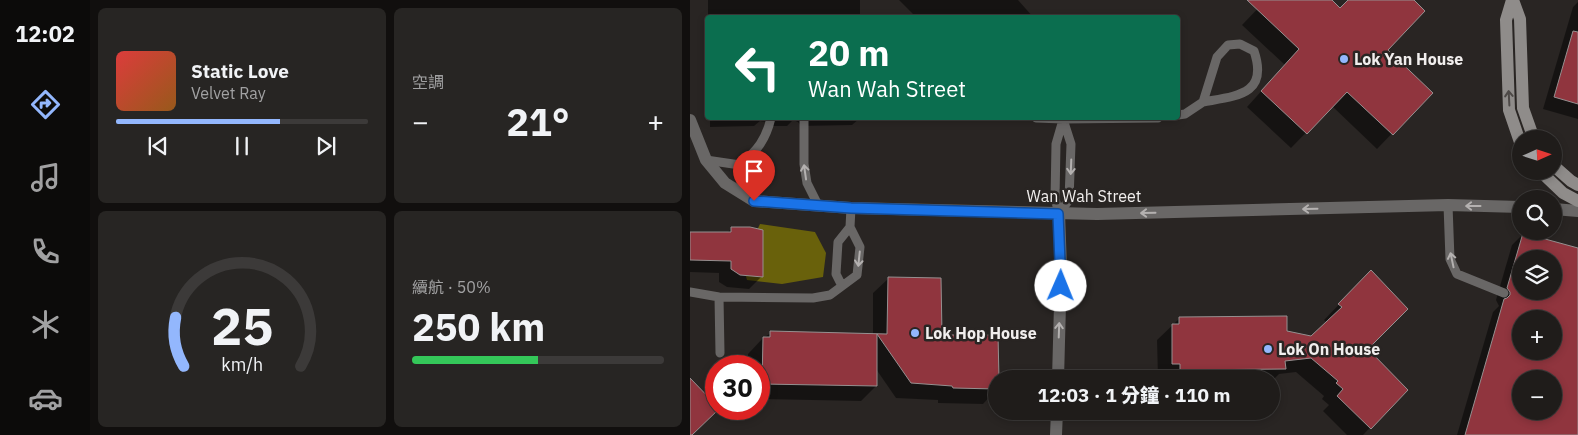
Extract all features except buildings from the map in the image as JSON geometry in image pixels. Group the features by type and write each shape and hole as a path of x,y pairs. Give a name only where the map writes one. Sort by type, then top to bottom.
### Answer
{"street":[{"path":"1513,0 1520,19 1523,108 1531,130"},
{"path":"1513,0 1506,20 1510,110 1516,130"},
{"name":"Wan Wah Street","path":"690,120 706,160 724,182 754,201 851,208 1058,214 1448,205 1512,207"},
{"path":"1562,173 1578,185"},
{"path":"1549,180 1563,193 1578,201"},
{"path":"1562,210 1578,211"},
{"path":"1058,214 1061,267 1058,370"},
{"path":"1056,435 1057,420"}],"lane":[{"path":"1180,115 1186,114 1203,102 1237,95 1249,90 1257,79 1258,64 1254,51 1240,44 1228,45 1217,57 1203,102"},
{"path":"706,160 740,165 754,154 767,135 771,120"},
{"path":"804,120 804,164 807,183 818,205"},
{"path":"1058,214 1056,199 1056,144 1063,120"},
{"path":"1058,214 1070,200 1071,144 1063,120"},
{"path":"1448,205 1450,260 1457,274 1504,293"},
{"path":"690,292 719,297 813,298 830,295 856,275 859,266 860,247 850,227 851,208"},
{"path":"842,286 836,274 838,242 850,227"},
{"path":"719,297 720,353"}],"shaded area":[{"path":"760,224 815,232 826,253 823,277 782,284 747,280 742,262"}],"place":[{"name":"Lok Yan House","path":"1344,59"},
{"name":"Lok Hop House","path":"915,333"},
{"name":"Lok On House","path":"1268,349"}],"route":[{"path":"754,201 851,208 1058,214 1061,286"}]}
